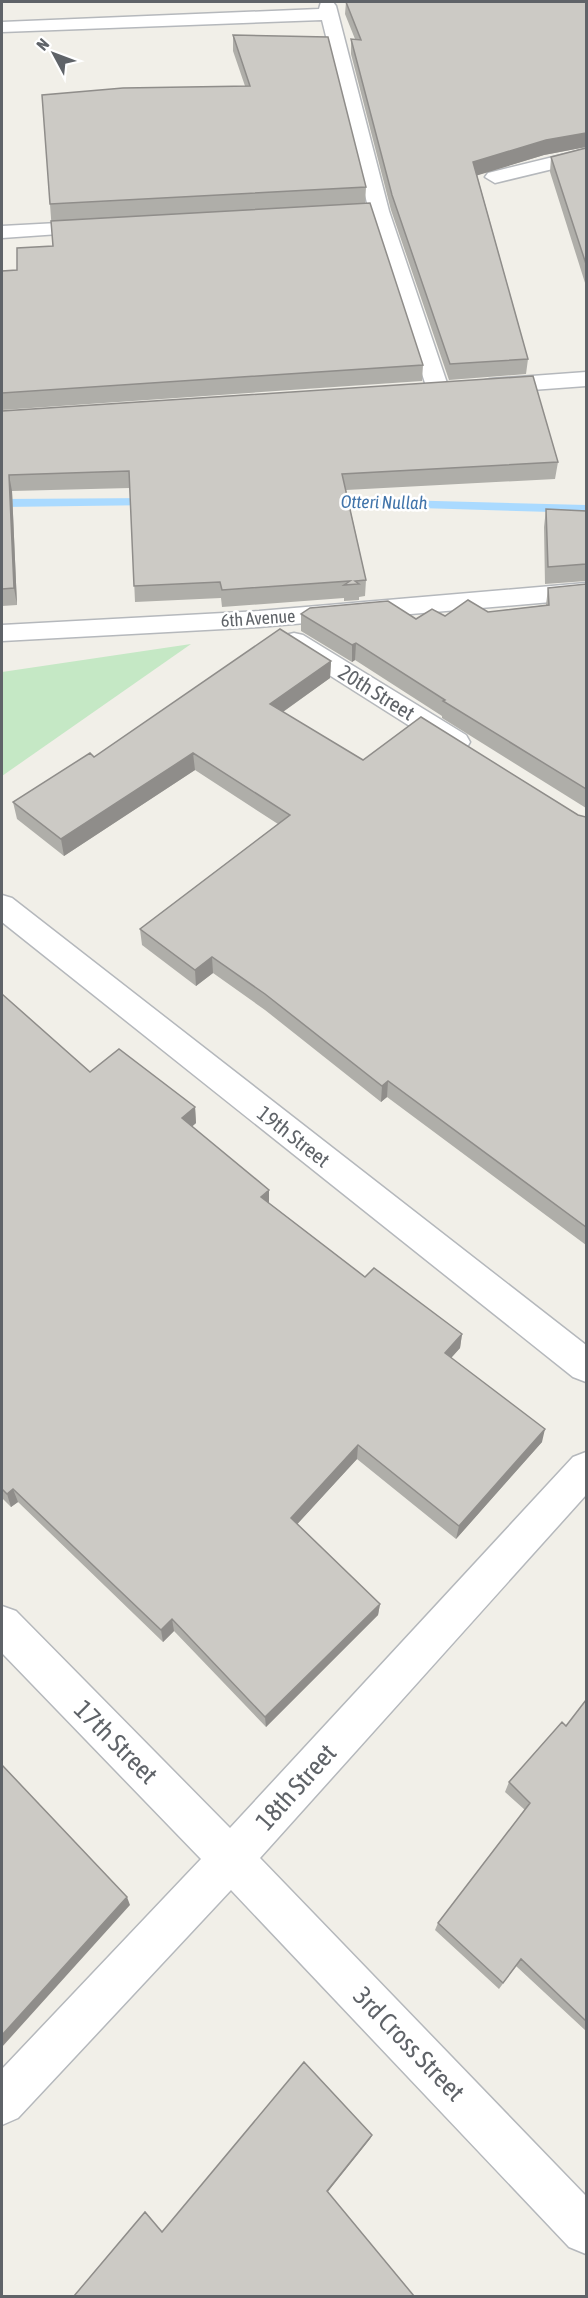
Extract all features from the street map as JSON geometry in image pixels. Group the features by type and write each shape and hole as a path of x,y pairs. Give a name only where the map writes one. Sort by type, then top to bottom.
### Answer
{"street":[{"path":"2,27 328,10 379,211 438,389"},
{"path":"495,177 586,155"},
{"path":"355,212 379,211"},
{"path":"2,232 119,225"},
{"path":"414,391 586,379"},
{"name":"6th Avenue","path":"2,633 259,619 586,591"},
{"name":"20th Street","path":"259,619 477,755"},
{"name":"19th Street","path":"2,906 586,1366"},
{"name":"18th Street","path":"2,2102 231,1859 586,1468"},
{"name":"17th Street","path":"2,1625 231,1859"},
{"name":"3rd Cross Street","path":"231,1859 586,2230"}],"green space":[{"path":"191,644 2,776 2,672"}],"building":[{"path":"346,2 586,2 586,133 546,140 473,162 528,359 450,364 392,195 351,39 361,40"},
{"path":"233,35 328,37 366,187 50,204 42,95 123,88 250,86"},
{"path":"586,148 586,264 551,157"},
{"path":"370,203 423,365 2,393 2,271 17,270 17,248 53,246 51,221"},
{"path":"533,376 558,462 342,474 366,580 355,581 359,584 344,585 350,581 222,590 220,582 134,586 129,471 9,475 14,588 2,589 2,411"},
{"path":"546,509 586,511 586,564 548,567"},
{"path":"586,584 586,789 443,701 445,700 356,643 352,645 301,614 310,608 388,601 416,619 432,609 445,616 468,600 488,612 549,605 548,588"},
{"path":"280,629 331,661 270,704 363,760 421,717 578,815 586,817 586,1227 388,1081 382,1086 265,994 212,957 195,970 140,929 290,815 193,753 61,839 13,802 90,753 94,757"},
{"path":"2,994 90,1072 119,1049 195,1107 182,1118 269,1190 261,1197 365,1277 374,1268 462,1334 445,1353 545,1429 459,1526 358,1445 291,1518 380,1604 265,1717 172,1619 161,1630 13,1489 7,1494 2,1489"},
{"path":"586,1700 586,2021 521,1959 503,1983 438,1923 530,1803 509,1782 562,1722 566,1726"},
{"path":"2,1765 127,1897 2,2035"},
{"path":"304,2062 372,2135 327,2191 414,2296 74,2296 145,2212 162,2232"}],"waterway":[{"name":"Otteri Nullah","path":"2,503 153,502"},
{"name":"Otteri Nullah","path":"324,502 396,502 586,509"}]}
